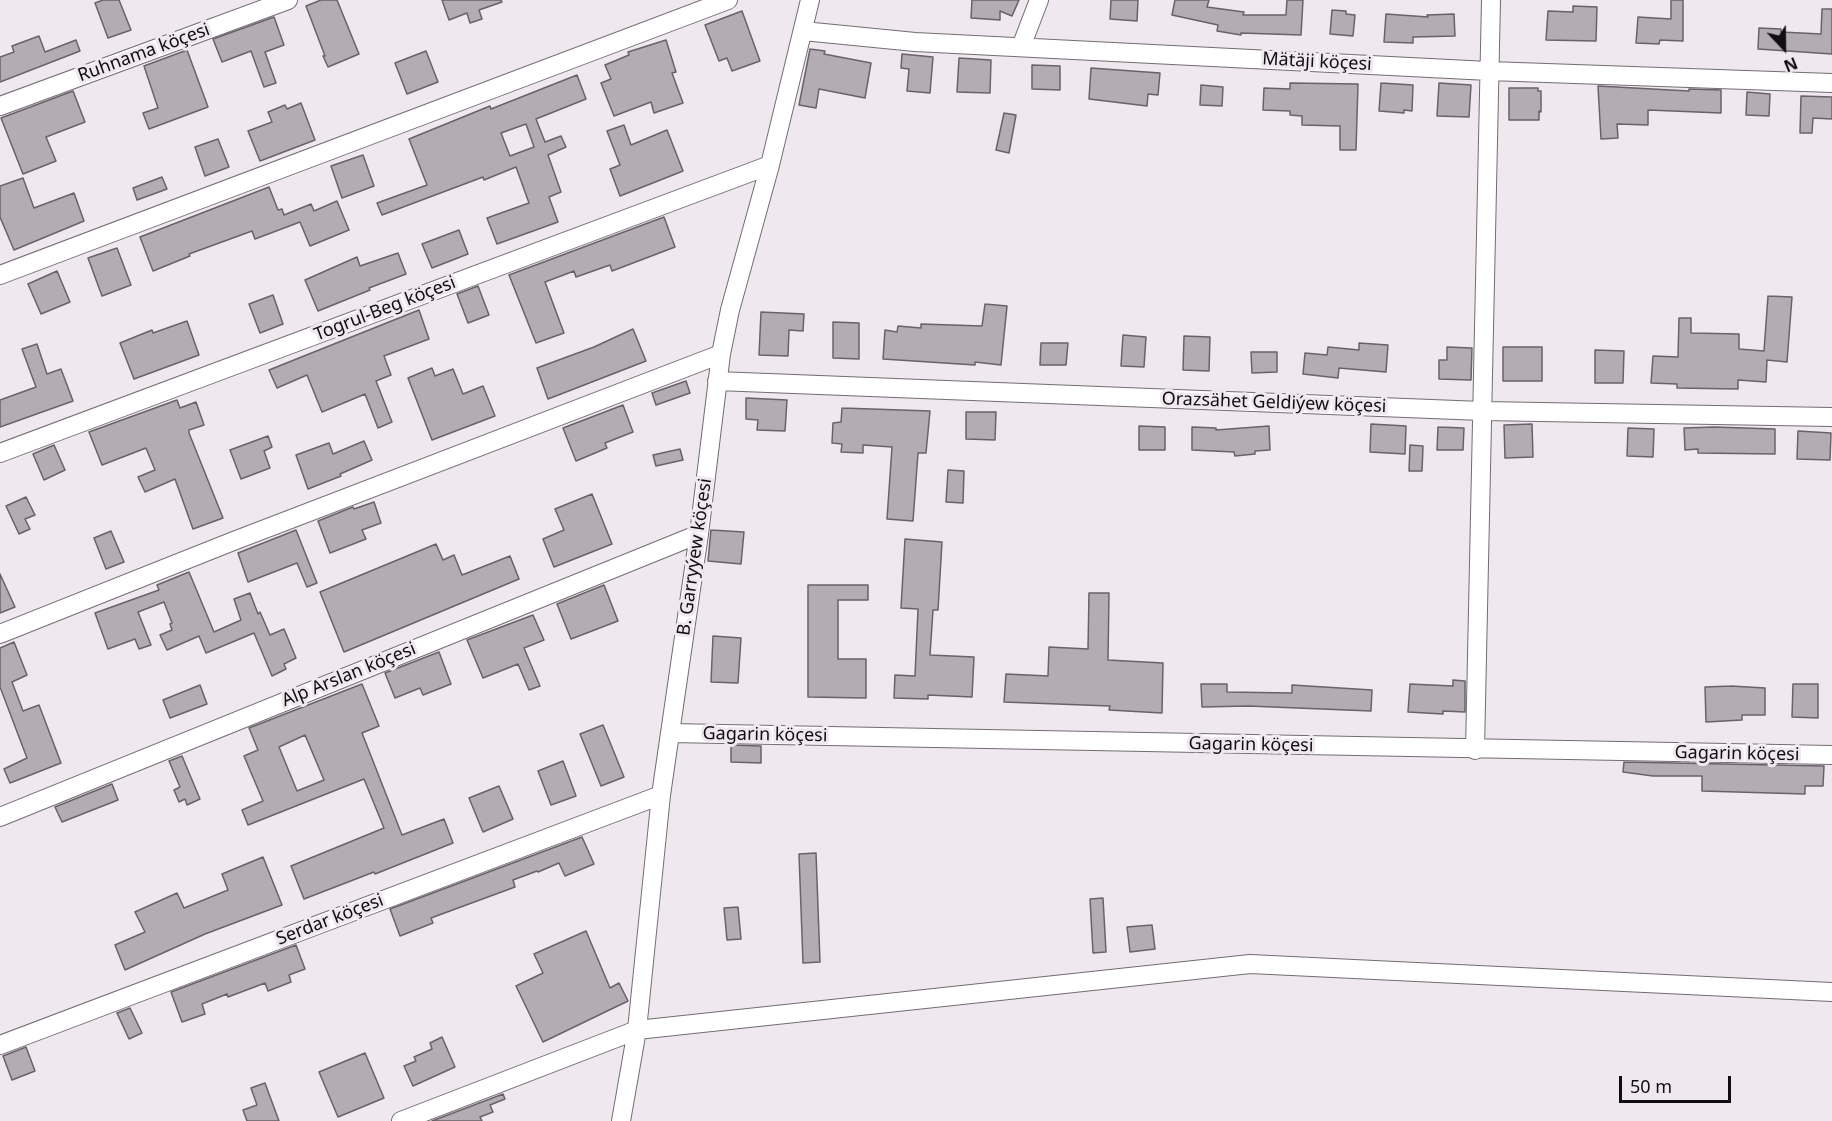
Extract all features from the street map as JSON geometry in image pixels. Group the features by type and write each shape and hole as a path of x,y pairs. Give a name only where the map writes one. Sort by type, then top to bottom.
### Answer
{"street":[{"name":"Ruhnama köçesi","path":"0,106 288,0"},
{"path":"0,275 728,0"},
{"name":"B. Garryýew köçesi","path":"621,1121 637,1030 661,795 699,534 721,354 730,310 770,165 810,0"},
{"path":"1021,47 1039,0"},
{"path":"1475,750 1491,0"},
{"name":"Mätäji köçesi","path":"803,31 915,42 1489,71 1832,83"},
{"name":"Togrul-Beg köçesi","path":"0,453 770,165"},
{"path":"0,634 721,354"},
{"name":"Orazsähet Geldiýew köçesi","path":"717,381 1482,411 1832,417"},
{"name":"Alp Arslan köçesi","path":"0,817 699,534"},
{"name":"Gagarin köçesi","path":"670,733 1832,755"},
{"name":"Serdar köçesi","path":"0,1045 661,795"},
{"path":"401,1121 637,1030 1250,964 1832,992"}],"building":[{"path":"103,0 119,0 131,30 108,38 95,3"},
{"path":"321,0 337,0 359,54 328,67 306,6"},
{"path":"442,0 501,0 502,2 479,10 482,19 470,23 467,13 449,20"},
{"path":"972,0 1019,0 1012,16 1000,11 1000,20 971,18"},
{"path":"1111,0 1138,0 1137,21 1110,19"},
{"path":"1175,0 1209,0 1207,7 1244,12 1243,15 1286,15 1287,0 1303,0 1301,35 1241,33 1241,35 1217,31 1218,25 1172,15"},
{"path":"1671,0 1683,0 1683,41 1660,40 1659,44 1636,43 1638,17 1671,19"},
{"path":"1573,6 1597,7 1596,41 1546,40 1548,11 1573,12"},
{"path":"1822,9 1832,9 1832,54 1758,49 1759,28 1781,29 1781,32 1821,34"},
{"path":"1332,10 1346,11 1346,14 1355,15 1353,36 1330,34"},
{"path":"742,11 760,61 732,71 727,58 719,61 705,25"},
{"path":"1386,14 1428,17 1427,15 1454,14 1455,36 1413,37 1413,43 1384,42"},
{"path":"274,17 284,45 265,52 276,83 264,87 251,51 222,62 213,39"},
{"path":"39,36 45,52 76,40 80,51 0,82 0,57 14,52 12,46"},
{"path":"666,40 676,72 672,73 683,103 654,113 651,102 614,116 601,83 611,79 605,65 629,55 628,52"},
{"path":"810,49 871,63 865,98 819,89 816,108 799,105"},
{"path":"187,50 208,107 149,129 143,113 158,108 144,66"},
{"path":"426,51 438,82 407,94 395,63"},
{"path":"902,54 933,57 930,93 907,91 909,69 901,68"},
{"path":"959,58 991,60 990,93 957,92"},
{"path":"1032,65 1060,66 1060,90 1032,89"},
{"path":"1091,68 1160,73 1158,95 1148,94 1147,106 1089,99"},
{"path":"577,75 586,99 536,119 545,142 561,136 566,147 548,155 561,192 549,197 558,222 497,244 487,218 529,203 516,167 382,215 377,203 427,185 409,139 490,106 491,109","holes":["526,124 534,147 510,156 501,133"]},
{"path":"1290,83 1358,84 1356,150 1340,150 1340,126 1302,125 1302,116 1290,115 1290,111 1263,110 1264,88 1290,89"},
{"path":"1381,83 1413,85 1412,111 1404,110 1404,113 1379,111"},
{"path":"1439,83 1471,85 1469,117 1437,116"},
{"path":"1201,85 1223,87 1222,106 1200,105"},
{"path":"1598,86 1689,91 1689,89 1721,90 1721,113 1648,110 1648,125 1617,124 1618,138 1601,139"},
{"path":"1509,88 1538,88 1538,91 1541,91 1539,120 1509,120"},
{"path":"73,91 85,122 46,137 56,161 23,174 1,118"},
{"path":"1747,92 1770,94 1769,116 1746,115"},
{"path":"1801,96 1832,97 1832,119 1813,118 1812,133 1800,133"},
{"path":"301,103 315,140 260,161 248,131 272,122 268,112 285,105 287,109"},
{"path":"1004,113 1016,115 1009,153 996,150"},
{"path":"624,125 631,145 667,130 683,171 620,196 610,169 620,165 607,131"},
{"path":"218,139 229,167 205,176 195,147"},
{"path":"363,155 374,186 342,198 331,166"},
{"path":"162,177 167,189 137,200 133,188"},
{"path":"23,178 34,208 74,193 84,221 14,250 0,217 0,186"},
{"path":"269,187 278,210 282,209 284,215 311,204 314,211 337,201 349,230 310,246 300,222 255,239 252,231 189,254 190,256 153,271 140,237"},
{"path":"664,217 675,247 612,271 610,265 576,277 574,271 545,282 564,333 536,343 509,275"},
{"path":"459,230 468,254 432,268 422,244"},
{"path":"117,248 131,285 102,296 88,258"},
{"path":"398,253 406,274 318,311 305,280 357,257 360,266"},
{"path":"57,271 70,302 41,314 28,284"},
{"path":"478,286 489,315 468,323 457,294"},
{"path":"273,295 283,324 260,333 249,304"},
{"path":"1768,296 1792,297 1787,362 1767,360 1766,382 1738,380 1738,389 1677,388 1677,384 1651,383 1653,356 1678,357 1679,318 1691,318 1691,333 1739,334 1739,349 1764,351"},
{"path":"985,304 1007,306 1001,365 883,359 885,330 897,332 898,326 921,328 921,324 982,326"},
{"path":"419,310 429,339 384,356 391,375 376,381 392,422 378,428 365,394 322,412 307,375 277,388 269,370"},
{"path":"761,312 804,314 803,331 789,330 788,356 759,355"},
{"path":"187,321 199,355 134,379 120,343 152,330 153,333"},
{"path":"833,322 859,323 859,359 833,358"},
{"path":"633,329 646,361 548,399 537,368 594,347"},
{"path":"1123,335 1146,337 1144,367 1121,366"},
{"path":"1184,336 1210,337 1209,371 1183,370"},
{"path":"1041,343 1068,343 1066,365 1040,365"},
{"path":"1359,343 1388,345 1386,372 1339,368 1338,378 1303,374 1305,353 1327,355 1328,347 1359,350"},
{"path":"37,344 47,374 61,369 73,401 0,427 0,400 36,387 22,349"},
{"path":"1447,347 1472,348 1471,380 1439,379 1439,360 1447,360"},
{"path":"1503,347 1542,347 1542,381 1503,381"},
{"path":"1595,350 1624,351 1623,383 1595,383"},
{"path":"1251,352 1277,352 1277,372 1252,373"},
{"path":"432,368 435,376 453,369 463,394 483,386 495,416 432,440 408,378"},
{"path":"686,381 690,393 656,405 652,393"},
{"path":"746,398 787,400 785,431 757,430 758,420 746,419"},
{"path":"177,400 180,408 196,402 204,425 189,430 189,433 223,518 193,529 175,479 145,492 138,477 155,470 146,448 102,465 89,432"},
{"path":"623,405 633,432 605,443 607,448 576,461 563,428"},
{"path":"842,408 930,411 926,453 918,453 913,521 887,519 892,447 863,445 863,453 841,452 842,444 832,443 833,423 841,422"},
{"path":"966,412 996,412 995,440 966,439"},
{"path":"1371,424 1406,426 1405,454 1370,452"},
{"path":"1532,424 1533,457 1505,458 1504,425"},
{"path":"1139,426 1165,427 1165,450 1139,450"},
{"path":"1269,426 1270,450 1235,456 1234,452 1192,450 1192,427 1216,428 1216,430"},
{"path":"1438,427 1464,428 1463,450 1437,450"},
{"path":"1628,428 1654,429 1653,457 1627,456"},
{"path":"1684,428 1775,429 1775,454 1698,453 1698,449 1685,450"},
{"path":"1798,431 1831,433 1830,460 1797,459"},
{"path":"268,436 272,447 264,451 270,468 241,479 230,450"},
{"path":"364,441 372,460 308,489 296,455 329,443 333,454"},
{"path":"54,445 65,470 44,480 33,454"},
{"path":"1410,445 1423,446 1422,471 1409,471"},
{"path":"680,449 683,460 656,466 653,455"},
{"path":"948,470 964,471 963,503 946,502"},
{"path":"592,494 612,544 554,567 543,539 564,530 555,509"},
{"path":"26,497 35,515 25,519 30,529 19,534 6,506"},
{"path":"374,502 381,523 362,530 366,539 330,553 318,521 353,507 354,509"},
{"path":"296,530 317,583 307,587 297,563 248,582 238,553"},
{"path":"711,530 744,532 741,564 708,561"},
{"path":"111,531 124,562 106,569 94,538"},
{"path":"905,539 942,542 938,610 933,610 930,655 974,657 972,697 928,695 928,699 894,698 895,675 915,676 918,609 901,608"},
{"path":"436,544 443,560 454,555 462,575 510,556 519,579 344,652 320,592"},
{"path":"189,572 214,632 241,620 234,599 250,593 258,614 260,612 270,635 284,629 296,658 284,664 286,669 272,676 254,633 206,653 199,636 167,650 160,635 172,630 170,624 172,623 164,602 138,612 151,645 139,649 135,639 108,649 95,613 159,590 157,585"},
{"path":"0,574 15,607 0,613"},
{"path":"604,585 618,621 571,639 557,604"},
{"path":"808,585 868,585 868,600 838,600 838,659 866,659 866,698 808,697"},
{"path":"1089,593 1109,593 1108,660 1163,663 1162,713 1109,710 1110,706 1004,702 1006,674 1048,676 1049,647 1088,649"},
{"path":"533,615 544,640 524,648 540,686 529,690 518,664 483,678 467,640"},
{"path":"713,636 741,638 738,683 711,682"},
{"path":"14,642 27,675 12,682 23,711 39,705 61,763 10,783 4,769 27,758 0,687 0,648"},
{"path":"439,652 451,684 423,695 420,688 395,698 385,673"},
{"path":"1453,680 1465,681 1465,712 1443,711 1443,714 1408,712 1410,684 1453,686"},
{"path":"362,684 379,726 362,733 402,835 444,819 453,843 304,899 291,866 384,828 364,779 248,825 242,810 263,801 244,756 258,750 249,728","holes":["305,735 324,780 297,791 279,747"]},
{"path":"1201,684 1227,684 1227,692 1292,693 1292,685 1372,690 1371,711 1248,706 1202,707"},
{"path":"1793,684 1818,684 1818,718 1792,717"},
{"path":"200,685 207,704 170,718 163,700"},
{"path":"1705,687 1765,688 1765,715 1742,715 1742,720 1706,722"},
{"path":"603,725 624,777 601,786 580,734"},
{"path":"731,745 761,746 761,763 731,762"},
{"path":"182,756 200,799 187,805 185,799 179,802 174,790 180,787 169,761"},
{"path":"563,761 576,796 551,805 538,771"},
{"path":"1624,762 1824,766 1823,786 1805,786 1805,794 1702,791 1702,776 1653,776 1623,772"},
{"path":"112,784 118,800 62,822 55,807"},
{"path":"499,786 513,819 483,832 469,798"},
{"path":"582,837 594,864 565,876 559,863 537,871 513,880 515,887 431,918 433,923 400,936 390,909"},
{"path":"816,853 820,962 803,963 799,854"},
{"path":"263,857 282,905 205,934 125,970 115,945 145,932 135,912 177,893 184,908 228,890 222,874"},
{"path":"1103,898 1106,952 1093,953 1090,899"},
{"path":"738,907 741,939 727,940 724,908"},
{"path":"1152,925 1155,949 1130,952 1127,927"},
{"path":"586,931 610,988 619,983 628,1001 543,1042 516,986 543,973 534,954"},
{"path":"296,945 305,969 289,975 291,982 268,991 265,983 228,997 227,994 202,1004 205,1014 182,1022 171,992"},
{"path":"130,1008 142,1033 129,1039 117,1013"},
{"path":"442,1037 455,1067 413,1086 404,1066 416,1061 414,1057 432,1049 430,1043"},
{"path":"26,1047 35,1071 12,1080 3,1056"},
{"path":"365,1053 384,1098 338,1117 319,1072"},
{"path":"265,1083 279,1121 247,1121 243,1110 257,1105 251,1088"},
{"path":"503,1094 505,1099 490,1105 493,1112 480,1117 482,1121 432,1121"}]}
